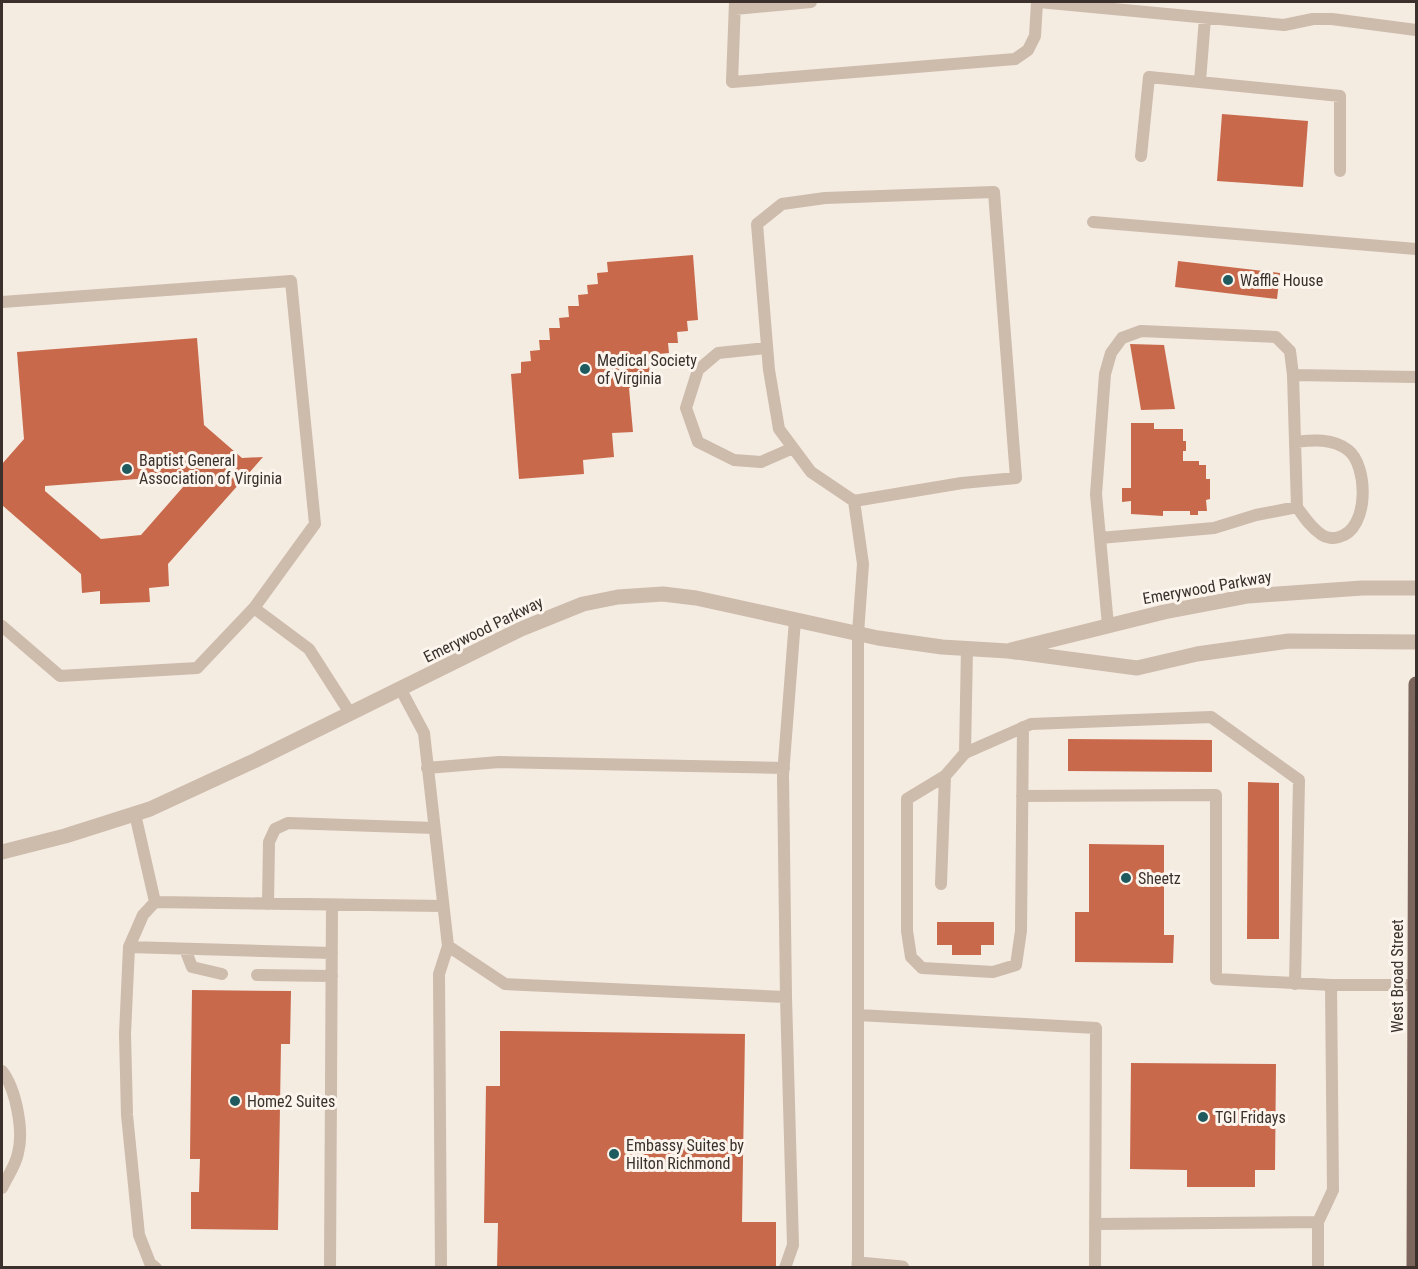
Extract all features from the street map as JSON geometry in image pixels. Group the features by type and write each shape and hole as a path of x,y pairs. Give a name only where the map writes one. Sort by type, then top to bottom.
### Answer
{"main road":[{"name":"West Broad Street","path":"1414,1268 1416,684"}],"street":[{"name":"Emerywood Parkway","path":"1008,651 1164,612 1248,596 1362,588 1416,588"},
{"name":"Emerywood Parkway","path":"2,852 65,836 150,809 548,617 583,604 618,597 663,594 696,598 858,633 942,647 1008,651 1137,668 1197,654 1289,641 1416,642"},
{"path":"858,1266 902,1268"}],"lane":[{"path":"812,2 735,5 732,82 1015,59 1028,50 1035,36 1038,2 1284,25 1313,19 1332,19 1416,30"},
{"path":"1200,81 1205,18"},
{"path":"1141,156 1149,77 1340,96 1340,171"},
{"path":"994,192 1016,478 962,483 854,501 811,472 793,448 779,429 769,370 757,225 782,204 825,198 994,192"},
{"path":"1093,222 1416,249"},
{"path":"2,302 291,281 315,524 254,608 197,668 60,676 2,626"},
{"path":"1108,625 1096,494 1105,374 1112,353 1122,338 1141,331 1275,337 1290,351 1293,375 1295,442 1297,507 1323,536 1334,538 1350,532 1356,526 1362,505 1359,465 1355,456 1334,442 1320,440 1295,442"},
{"path":"767,348 718,353 698,370 686,408 698,442 734,460 761,462 793,448"},
{"path":"1293,375 1416,377"},
{"path":"854,501 863,564 858,633 858,1266"},
{"path":"1100,538 1214,528 1256,515 1297,507"},
{"path":"254,608 309,649 350,713"},
{"path":"786,1268 793,1245 786,997 784,768 795,620"},
{"path":"965,753 967,648"},
{"path":"400,688 424,733 448,946 439,974 441,1268"},
{"path":"1023,727 1021,931 1016,965 993,972 922,968 911,957 907,931 907,799 945,776 965,753 1023,727 1031,724 1211,717 1299,780 1294,984"},
{"path":"427,768 499,762 784,768"},
{"path":"941,884 945,776"},
{"path":"1022,796 1216,795 1216,980 1331,985 1415,985"},
{"path":"135,814 155,902"},
{"path":"268,904 269,842 274,829 288,822 434,828"},
{"path":"156,1268 150,1263 139,1236 128,1114 125,1034 129,947 143,915 155,902 443,906"},
{"path":"330,1268 332,905"},
{"path":"448,946 505,984 786,997"},
{"path":"129,947 332,953"},
{"path":"185,949 192,967 222,974"},
{"path":"257,975 332,976"},
{"path":"1318,1268 1318,1222 1333,1190 1331,985"},
{"path":"858,1015 1096,1028 1095,1268"},
{"path":"2,1071 8,1080 20,1126 18,1154 2,1188"},
{"path":"1095,1224 1318,1222"}],"building":[{"path":"1222,114 1308,121 1303,187 1217,181"},
{"name":"Medical Society of Virginia","path":"693,255 698,320 687,321 688,331 677,332 678,343 668,343 669,353 659,354 659,365 649,365 650,376 639,376 640,387 629,388 633,432 612,433 614,457 583,460 584,474 519,479 511,374 521,373 521,362 531,361 530,351 540,350 539,340 550,340 549,328 560,328 559,318 569,317 568,306 579,306 578,295 588,294 587,285 598,284 597,273 608,272 607,262"},
{"name":"Waffle House","path":"1178,261 1280,273 1277,299 1175,287"},
{"name":"Baptist General Association of Virginia","path":"197,338 204,425 242,458 263,457 168,564 169,586 149,588 150,602 100,604 100,591 82,593 81,574 2,505 2,464 24,439 17,352","holes":["189,475 190,479 141,535 101,539 45,491 45,486"]},
{"path":"1130,344 1164,345 1175,409 1141,410"},
{"path":"1131,423 1154,423 1154,429 1183,429 1186,451 1183,451 1183,461 1199,461 1199,465 1206,465 1206,479 1210,479 1210,499 1206,500 1207,511 1198,511 1198,515 1190,515 1190,511 1163,511 1163,516 1131,514 1131,501 1122,502 1122,488 1131,488"},
{"path":"1068,739 1212,740 1212,772 1068,771"},
{"path":"1248,782 1279,783 1279,939 1247,939"},
{"name":"Sheetz","path":"1089,844 1164,845 1164,935 1174,935 1173,963 1075,962 1075,912 1089,912"},
{"path":"937,922 994,922 994,945 981,945 981,955 952,955 952,945 937,945"},
{"name":"Home2 Suites","path":"192,990 291,991 290,1044 281,1044 278,1230 191,1229 191,1192 199,1192 200,1159 190,1159"},
{"name":"Embassy Suites by Hilton Richmond","path":"500,1031 745,1034 742,1222 776,1222 776,1268 497,1268 498,1223 484,1223 486,1086 500,1086"},
{"name":"TGI Fridays","path":"1131,1063 1276,1064 1275,1170 1255,1170 1255,1187 1187,1187 1187,1170 1130,1169"}],"place":[{"name":"Waffle House","path":"1228,280"},
{"name":"Medical Society of Virginia","path":"585,369"},
{"name":"Baptist General Association of Virginia","path":"127,469"},
{"name":"Sheetz","path":"1126,878"},
{"name":"Home2 Suites","path":"235,1101"},
{"name":"TGI Fridays","path":"1203,1117"},
{"name":"Embassy Suites by Hilton Richmond","path":"614,1154"}]}
